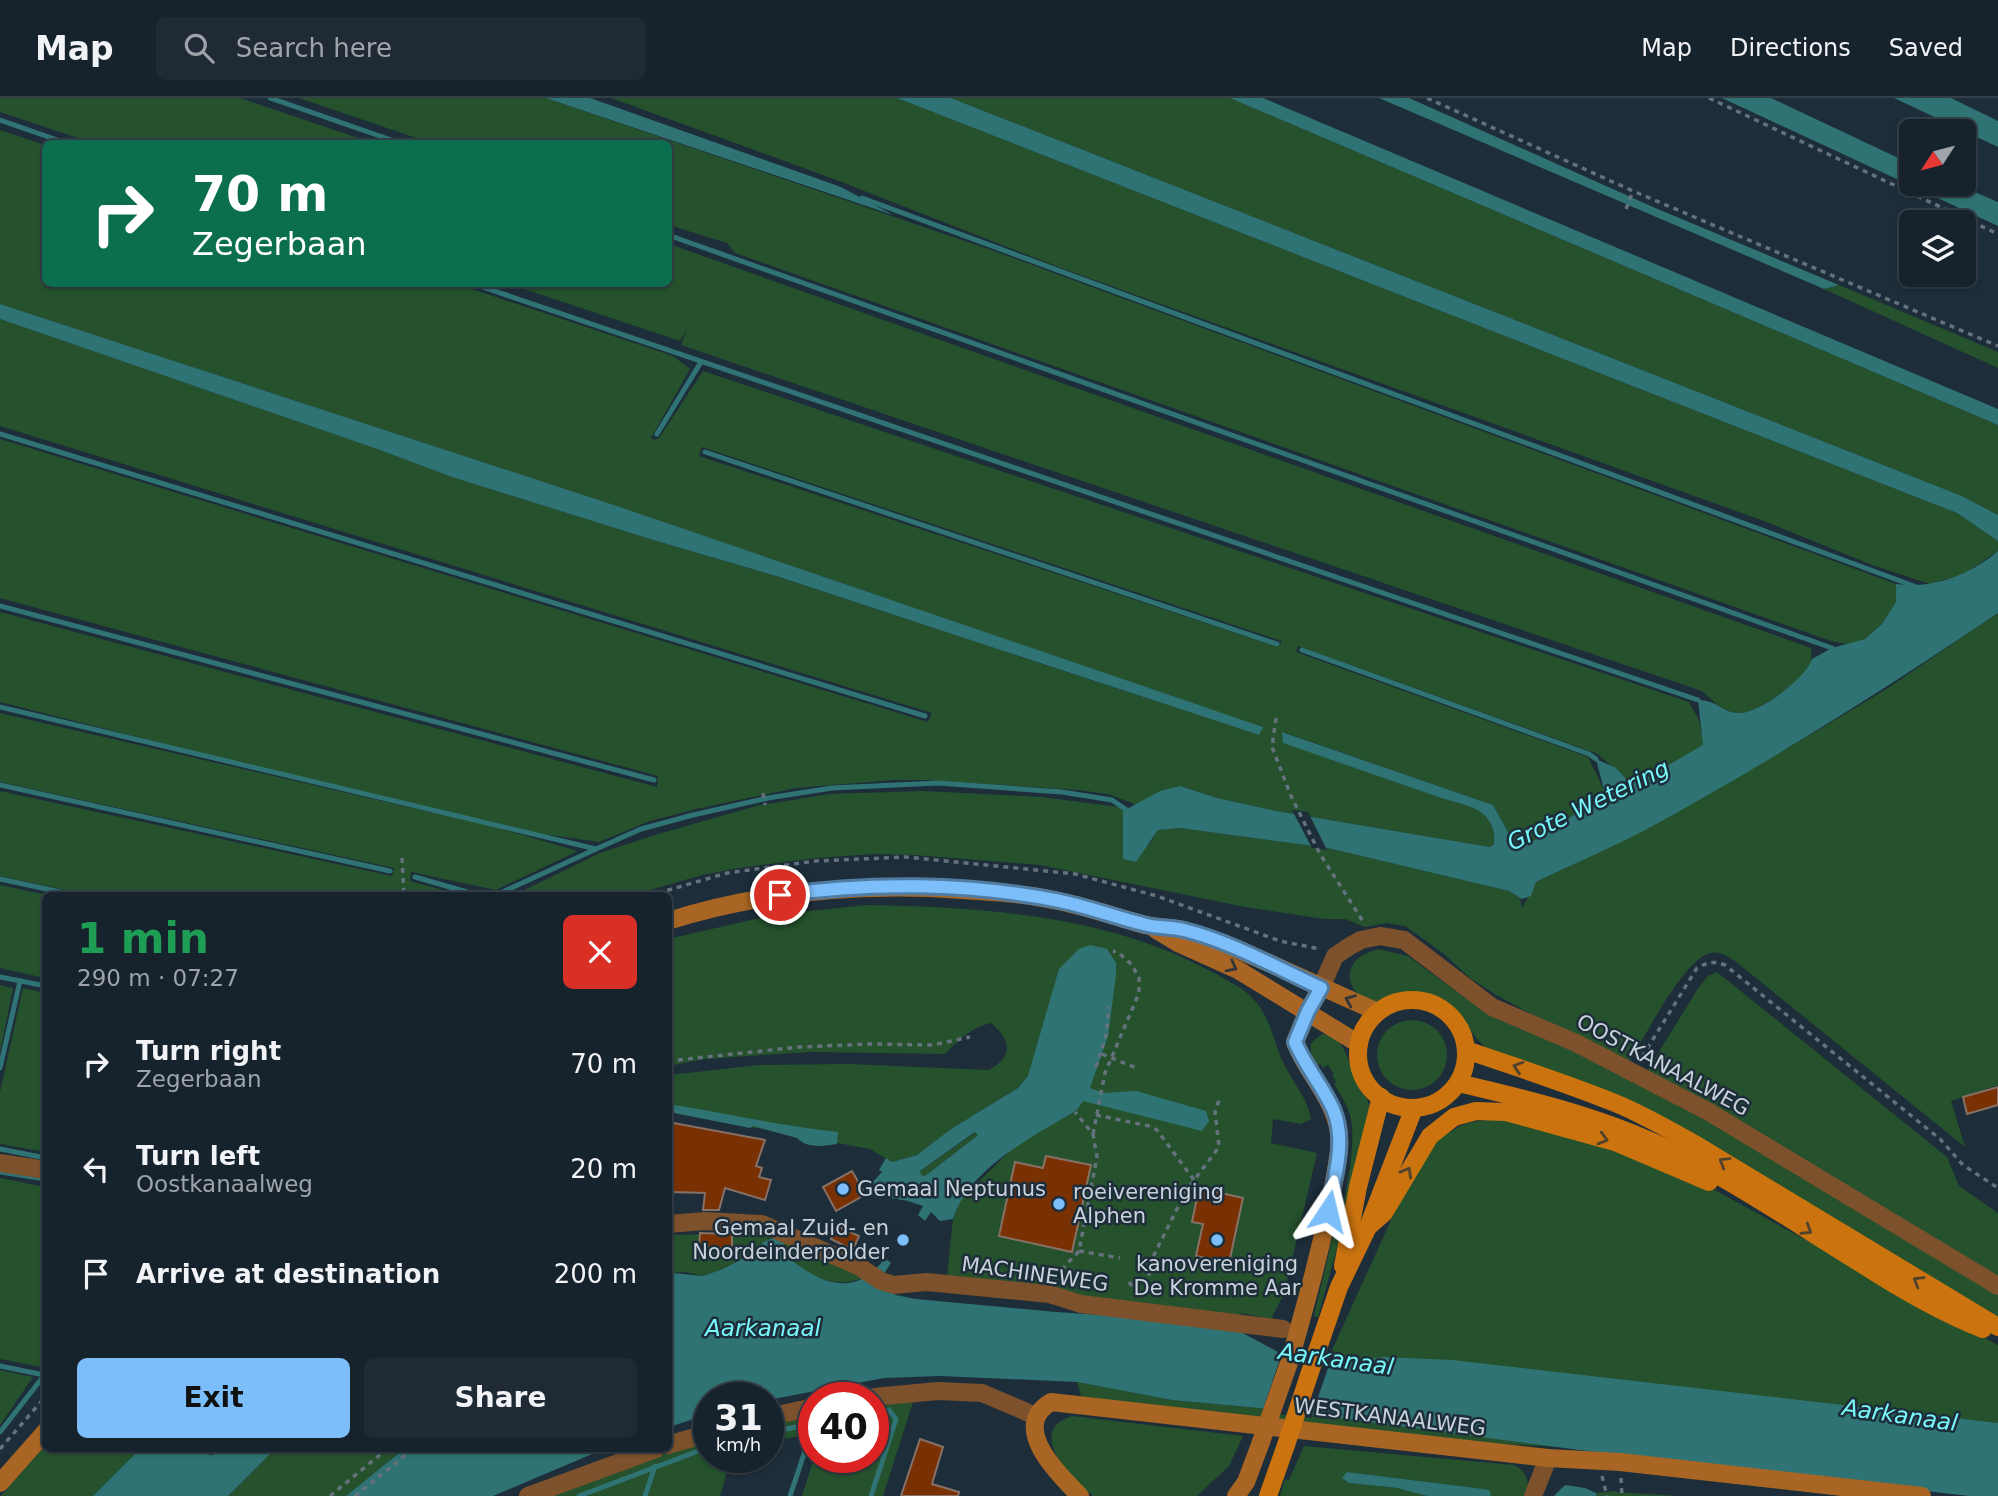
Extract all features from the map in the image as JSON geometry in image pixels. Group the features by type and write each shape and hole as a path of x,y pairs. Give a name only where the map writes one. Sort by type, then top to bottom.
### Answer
{"main road":[{"path":"1417,1000 1433,1004 1448,1014 1458,1026 1466,1050 1465,1064 1458,1083 1439,1101 1414,1108 1396,1105 1370,1087 1362,1074 1359,1044 1366,1027 1378,1012 1401,1001 1417,1000"},
{"path":"1466,1050 1557,1080 1618,1104 1655,1123 1693,1143 1998,1327"},
{"path":"1458,1083 1554,1106 1617,1127 1686,1158 1919,1298 1964,1322 1998,1334"},
{"path":"1339,1287 1357,1187 1381,1097"},
{"path":"1268,1496 1339,1287 1368,1227 1414,1108"},
{"path":"1368,1227 1384,1213 1430,1136 1454,1117 1476,1111 1506,1112 1615,1142 1723,1188 1749,1194"}],"street":[{"path":"672,920 760,898 801,892 933,888 1006,893 1057,901 1149,926 1184,930 1237,949 1378,1012"},
{"path":"1149,926 1178,943 1238,970 1359,1044"},
{"path":"1236,1496 1246,1482 1290,1360 1326,1221 1339,1145 1333,1109 1295,1042 1335,956 1361,940 1373,937"},
{"name":"OOSTKANAALWEG","path":"1373,937 1404,940 1492,1007 1576,1043 1709,1112 1998,1286"},
{"path":"0,1163 42,1169"},
{"name":"MACHINEWEG","path":"672,1224 705,1221 762,1224 858,1266 894,1285 927,1282 1044,1294 1081,1304 1283,1329"},
{"path":"889,1396 938,1391 982,1392 1037,1416 1034,1432 1038,1444 1049,1461 1080,1496"},
{"name":"WESTKANAALWEG","path":"1037,1416 1051,1402 1065,1403 1548,1458 1620,1462 1922,1496"},
{"path":"0,1483 42,1436"},
{"path":"672,1444 693,1438"},
{"path":"528,1496 648,1452"},
{"path":"1533,1496 1548,1458"}],"path":[{"path":"1427,98 1633,193 1998,346"},
{"path":"1709,98 1998,234"},
{"path":"1626,209 1633,193"},
{"path":"1276,718 1272,747 1291,796 1318,849 1373,937"},
{"path":"763,793 765,805"},
{"path":"402,858 404,892"},
{"path":"1044,1294 1045,1289 1079,1251 1097,1157 1093,1134 1100,1094 1111,1057 1139,993 1139,978 1132,965 1113,951"},
{"path":"1633,1072 1697,968 1715,961 1725,965 1940,1139 1963,1165 1998,1188"},
{"path":"1096,1067 1106,1036 1109,1007"},
{"path":"672,1061 799,1047 933,1045 970,1037"},
{"path":"1102,1054 1139,1069"},
{"path":"1140,1311 1153,1257 1186,1191 1219,1147 1215,1112 1220,1097"},
{"path":"1075,1112 1093,1134"},
{"path":"1096,1115 1157,1130 1194,1180"},
{"path":"1079,1251 1121,1258"},
{"path":"0,1448 42,1401"},
{"path":"330,1496 383,1452"},
{"path":"355,1496 409,1452"}],"shaded area":[{"path":"0,98 240,98 364,140 84,140 0,112"},
{"path":"299,98 546,98 669,140 422,140"},
{"path":"611,98 897,98 1957,513 1998,541 1998,551 1964,574 1930,584 1872,565 1764,521 1061,268 834,179"},
{"path":"951,98 1230,98 1998,425 1998,515 1962,496"},
{"path":"0,130 42,144 42,287 466,287 673,356 690,369 651,438 654,440 659,438 703,371 1689,702 1699,720 1704,745 1641,781 1627,780 1598,754 1298,646 1296,652 1588,757 1604,790 1598,799 1535,840 1517,848 1493,805 1283,732 1284,743 1480,812 1491,824 1494,844 1490,847 1276,811 1217,798 1181,786 1160,791 1137,805 1108,794 1078,790 894,780 796,788 696,809 650,821 599,842 495,827 578,851 496,890 411,872 410,881 450,892 75,892 0,876 0,791 392,876 394,868 0,782 0,713 451,817 0,702 0,612 657,787 658,776 0,598 0,439 928,722 932,713 0,426 0,319 452,477 775,576 1259,735 1262,727 614,505 0,304","holes":["702,447 1282,641 1278,647 699,456"]},
{"path":"672,141 997,252 1896,584 1896,602 1882,624 1865,639 1851,645 1831,641 735,253 727,243 672,226"},
{"path":"672,245 1811,648 1811,664 1795,682 1756,709 1739,713 1728,711 1702,691 681,345 687,329 680,341 518,287 672,287"},
{"path":"1839,285 1998,352 1998,368 1824,289"},
{"path":"1998,613 1998,1085 1951,1101 1965,1147 1723,954 1710,953 1688,969 1630,1061 1544,1021 1498,996 1470,978 1443,953 1405,926 1387,923 1365,927 1345,919 1324,919 1245,907 1040,865 873,854 739,868 702,875 643,892 520,892 600,853 756,806 829,794 923,791 1041,797 1119,807 1123,811 1123,859 1149,845 1158,830 1180,828 1328,848 1509,891 1522,899 1522,908 1536,882 1646,829 1885,690"},
{"path":"0,885 42,894 42,977 0,968"},
{"path":"866,905 955,908 1045,918 1132,938 1174,954 1241,988 1264,1014 1283,1062 1303,1097 1311,1119 1301,1124 1273,1119 1271,1143 1317,1153 1284,1294 1271,1319 1241,1313 1239,1318 947,1277 953,1219 959,1201 1018,1143 1077,1110 1028,1076 1018,1088 951,1129 917,1155 892,1162 870,1149 672,1113 672,1075 759,1065 849,1064 989,1070 1003,1059 1006,1041 991,1023 971,1031 945,1054 810,1052 704,1059 672,1065 672,938 773,915"},
{"path":"1378,949 1408,956 1480,1009 1588,1058 1742,1140 1998,1294 1998,1318 1748,1169 1491,1052 1453,1010 1438,999 1427,995 1406,994 1377,1002 1368,1001 1354,989 1350,972 1354,962 1360,957"},
{"path":"1717,972 1947,1157 1959,1186 1998,1213 1998,1282 1647,1071 1699,987 1708,976"},
{"path":"0,985 13,988 0,1053"},
{"path":"23,988 42,992 42,1151 0,1144 0,1092"},
{"path":"1412,1020 1437,1030 1447,1055 1437,1080 1412,1090 1387,1080 1377,1055 1387,1030"},
{"path":"1322,1034 1335,1038 1344,1049 1370,1111 1345,1219 1318,1317 1314,1316 1337,1218 1341,1218 1352,1142 1351,1119 1334,1084 1334,1074 1328,1065 1323,1068 1320,1064 1317,1066 1311,1054 1311,1043"},
{"path":"1496,1119 1530,1123 1666,1167 1700,1182 1998,1345 1998,1423 1756,1396 1351,1364 1331,1366 1332,1350 1402,1196 1436,1141 1460,1126"},
{"path":"976,1132 979,1134 925,1176 921,1175 919,1172"},
{"path":"0,1178 42,1186 42,1366 0,1359"},
{"path":"755,1233 776,1237 763,1242 755,1252 703,1276 685,1272 672,1273 672,1235"},
{"path":"784,1241 863,1278 841,1282 811,1274 784,1254"},
{"path":"0,1370 33,1377 0,1425"},
{"path":"1077,1382 1172,1400 1279,1410 1563,1447 1438,1441 1082,1399"},
{"path":"913,1402 883,1496 802,1496 809,1473 889,1473 889,1404"},
{"path":"1072,1416 1243,1436 1229,1466 1197,1496 1093,1496 1069,1473 1055,1453 1052,1442 1052,1433 1057,1424"},
{"path":"798,1419 798,1436 784,1439 784,1423"},
{"path":"693,1445 693,1473 727,1473 720,1496 543,1496 616,1468"},
{"path":"1304,1446 1514,1465 1523,1471 1527,1478 1526,1496 1490,1496 1489,1490 1484,1489 1347,1472 1349,1483 1397,1488 1427,1496 1280,1496 1285,1479 1289,1480"},
{"path":"42,1448 42,1452 137,1452 93,1496 1,1496"},
{"path":"272,1452 400,1452 346,1496 228,1496"},
{"path":"1615,1491 1679,1496 1597,1496 1596,1493"}],"water":[{"path":"546,98 590,98 841,187 893,215 672,140"},
{"path":"897,98 951,98 1962,496 1998,515 1998,541 1957,513"},
{"path":"1230,98 1263,98 1998,409 1998,425"},
{"path":"1379,98 1409,98 1653,207 1839,285 1824,289"},
{"path":"1722,98 1771,98 1899,158 1899,180"},
{"path":"1894,98 1951,98 1998,121 1998,147 1976,137 1976,119 1939,119"},
{"path":"1976,193 1998,202 1998,226 1976,216 1976,210 1964,210 1933,196 1976,196"},
{"path":"0,304 614,505 1263,727 1259,735 776,576 452,477 0,319"},
{"path":"1998,551 1998,613 1869,698 1737,778 1620,843 1536,882 1531,896 1522,899 1509,891 1328,848 1180,828 1158,830 1136,862 1123,859 1123,811 1160,791 1180,786 1217,798 1276,811 1490,847 1494,844 1491,824 1480,812 1283,743 1282,732 1493,805 1517,848 1535,840 1598,799 1604,790 1596,759 1616,768 1627,780 1641,781 1703,745 1698,700 1739,713 1758,708 1792,684 1812,659 1832,648 1865,639 1882,624 1896,602 1896,584 1924,584 1950,578 1975,567"},
{"path":"1090,945 1107,949 1116,963 1108,1036 1090,1088 1104,1093 1136,1091 1206,1111 1209,1121 1202,1131 1083,1101 1077,1110 1023,1142 988,1169 961,1201 953,1219 940,1221 931,1212 925,1221 918,1215 923,1206 884,1197 882,1194 873,1194 870,1185 882,1172 879,1170 886,1158 892,1162 917,1155 951,1129 1018,1088 1028,1076 1059,969 1079,949","holes":["975,1132 978,1135 925,1176 921,1175 920,1171"]},
{"path":"672,1105 838,1132 837,1144 811,1145 797,1138 753,1126 750,1128 672,1113"},
{"name":"Aarkanaal","path":"776,1237 784,1241 784,1254 809,1272 835,1283 861,1279 885,1258 891,1263 883,1275 884,1290 916,1299 930,1289 1047,1299 1056,1312 1181,1320 1235,1329 1278,1352 1276,1360 1331,1366 1382,1357 1452,1360 1998,1423 1998,1496 1969,1496 1579,1450 1279,1410 1172,1400 1077,1382 940,1376 884,1378 863,1382 798,1382 798,1394 784,1397 784,1382 693,1382 693,1419 672,1426 672,1273 703,1276 755,1252 763,1242"},
{"path":"137,1452 203,1452 213,1455 216,1452 272,1452 228,1496 93,1496"},
{"path":"400,1452 597,1452 493,1496 346,1496"},
{"path":"1347,1472 1484,1489 1491,1494 1427,1496 1397,1488 1349,1483 1342,1478"},
{"path":"1565,1485 1585,1488 1597,1496 1554,1496"}],"pier":[{"path":"1292,810 1308,812 1327,850 1312,848"},
{"path":"930,1289 1047,1299 1056,1312 916,1299"},
{"path":"1280,1359 1329,1365 1311,1418 1262,1412"}],"building":[{"path":"1998,1087 1998,1105 1967,1114 1963,1097"},
{"path":"672,1123 765,1140 756,1166 762,1168 759,1177 771,1180 765,1200 725,1188 719,1210 703,1210 705,1193 672,1192"},
{"name":"roeivereniging Alphen","path":"1046,1156 1091,1165 1072,1252 999,1236 1015,1162 1043,1168"},
{"name":"Gemaal Neptunus","path":"852,1171 863,1190 858,1193 861,1197 836,1211 823,1187"},
{"name":"kanovereniging De Kromme Aar","path":"1199,1188 1243,1198 1229,1263 1196,1256 1203,1224 1192,1222"},
{"path":"837,1226 859,1236 853,1250 831,1239"},
{"path":"700,1233 732,1234 732,1249 699,1247"},
{"path":"920,1439 943,1447 932,1484 959,1492 958,1496 901,1496"}],"waterway":[{"path":"270,98 391,140"},
{"path":"0,120 58,140"},
{"path":"862,198 1914,586"},
{"path":"672,236 1832,648"},
{"path":"483,287 1698,700"},
{"path":"657,434 701,362"},
{"path":"0,434 925,716"},
{"path":"705,452 1277,644"},
{"path":"0,606 654,780"},
{"path":"1302,650 1589,754 1596,759"},
{"path":"0,707 596,849 641,829 693,815 768,798 832,788 938,783 1062,792 1112,800 1131,813"},
{"path":"0,785 390,871"},
{"path":"503,892 596,849"},
{"path":"415,877 467,892"},
{"path":"0,879 60,892"},
{"path":"0,977 42,985"},
{"path":"0,1068 20,981"},
{"path":"0,1149 42,1157"},
{"path":"0,1172 42,1178"},
{"path":"0,1366 42,1375"},
{"path":"0,1432 42,1378"},
{"path":"889,1410 896,1419 889,1441"},
{"path":"784,1429 798,1427"},
{"path":"579,1496 693,1453"},
{"path":"645,1496 655,1466"},
{"path":"790,1496 798,1472"},
{"path":"871,1496 878,1473"}],"place":[{"name":"Gemaal Neptunus","path":"843,1189"},
{"name":"roeivereniging Alphen","path":"1059,1204"},
{"name":"Gemaal Zuid- en Noordeinderpolder","path":"903,1240"},
{"name":"kanovereniging De Kromme Aar","path":"1217,1240"}],"route":[{"path":"780,895 889,887 1006,893 1057,901 1149,926 1184,930 1237,949 1321,988 1295,1042 1333,1109 1338,1127 1339,1145 1328,1211"}],"water label":[{"name":"Grote Wetering","path":"1588,805"}]}
